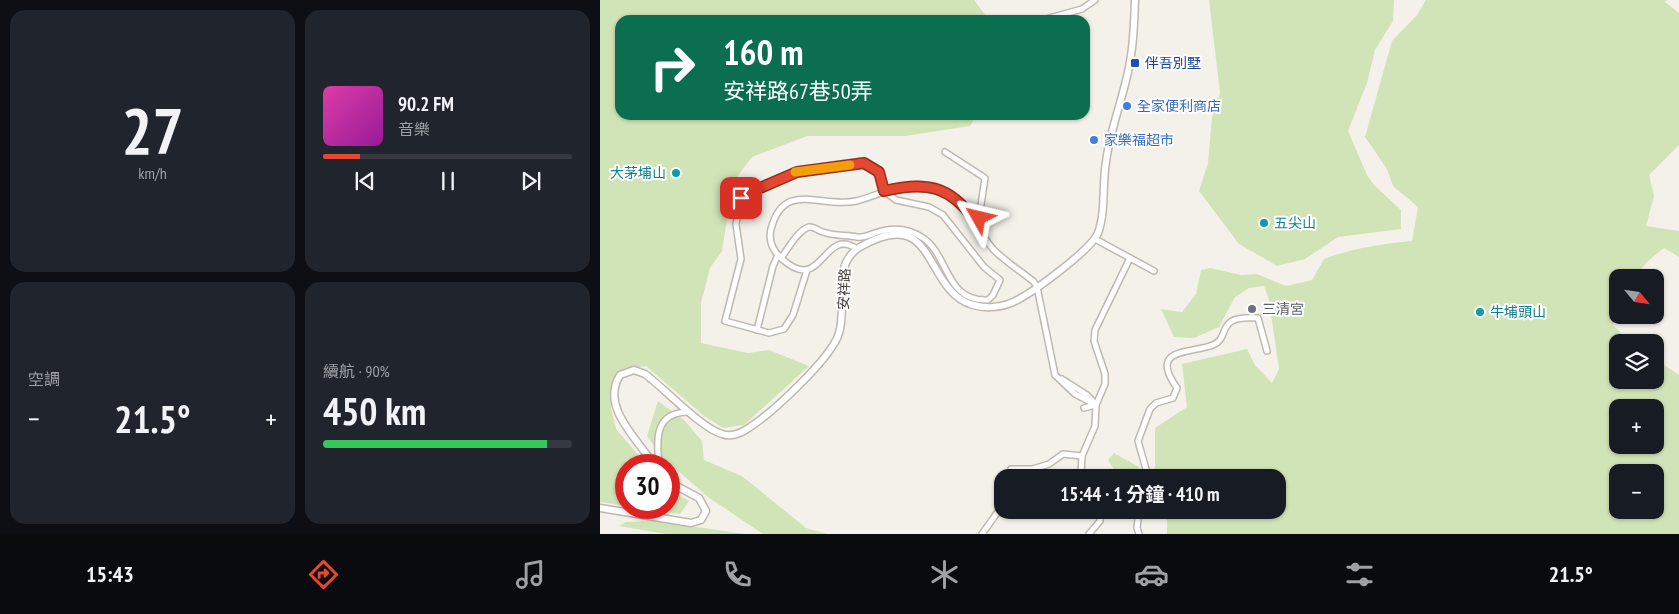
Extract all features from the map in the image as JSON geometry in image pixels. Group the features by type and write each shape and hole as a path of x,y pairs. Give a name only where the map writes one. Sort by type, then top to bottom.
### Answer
{"street":[{"path":"1060,15 1082,9 1095,0"},
{"path":"1135,0 1134,41 1106,162 1101,222 1095,238 1154,271"},
{"path":"945,152 985,178 979,218 975,221"},
{"path":"758,330 773,266 779,256 808,227 825,233 848,234 858,237 888,229 901,229 924,238 932,247 950,281 956,287 979,300 988,300 1000,280 981,263 947,218 929,207 892,198 884,191 879,172 864,163 797,172 746,194 738,206 736,224 741,259 725,321 758,330 777,332 788,324 793,315 807,270"},
{"path":"857,249 846,244 836,244 821,262 807,270 794,269 772,248 770,235 774,219 783,206 797,198 835,204 857,201 908,185 933,187 966,209 994,250 1037,287 1055,375 1074,394 1096,405"},
{"name":"安祥路","path":"647,454 616,409 614,385 620,374 634,370 645,374 690,412 720,434 729,435 741,432 769,412 828,354 839,334 842,319 844,263 857,249 887,236 912,238 923,246 946,287 958,297 973,305 987,307 1006,305 1037,287 1095,238"},
{"path":"1081,469 1082,456 1096,426 1096,405 1105,384 1105,374 1094,341 1095,330 1130,258"},
{"path":"1146,469 1138,442 1150,409 1156,403 1174,398 1177,388 1169,376 1168,362 1172,356 1180,352 1213,345 1220,340 1225,326 1231,320 1253,318 1258,318 1260,321 1260,331 1267,351"},
{"path":"1084,408 1096,405"},
{"path":"659,454 658,436 661,424 668,416 678,412 690,412"},
{"path":"1033,469 1049,464 1063,454 1082,456"},
{"path":"667,519 691,523 701,520 706,511 699,498 680,488"},
{"path":"600,508 615,510"},
{"path":"982,534 994,517"},
{"path":"1089,534 1100,519"},
{"path":"1138,519 1137,528 1139,534"}],"green space":[{"path":"600,0 974,0 985,15 615,15 615,120 974,120 970,126 905,136 807,136 752,157 733,182 722,251 710,268 701,303 701,343 748,353 769,350 809,366 744,425 723,428 704,416 646,366 622,370 612,382 611,409 616,429 638,454 615,454 615,504 600,502"},
{"path":"1209,0 1394,0 1393,21 1375,50 1367,83 1348,131 1367,175 1374,185 1401,210 1401,229 1338,237 1305,259 1277,266 1239,244 1199,191 1208,163 1212,117 1220,93"},
{"path":"1426,0 1667,0 1665,2 1679,13 1679,145 1649,175 1654,196 1646,226 1679,231 1679,257 1664,248 1641,269 1609,269 1609,324 1613,324 1622,334 1609,334 1609,389 1664,389 1664,365 1679,375 1679,534 1167,534 1167,519 1286,519 1286,469 1154,469 1155,428 1187,407 1182,364 1247,349 1255,365 1272,383 1279,369 1269,300 1264,286 1249,288 1235,297 1219,327 1194,338 1174,337 1161,309 1182,312 1196,294 1201,270 1210,268 1241,275 1257,274 1286,286 1312,280 1324,259 1368,247 1412,241 1418,207 1393,186 1387,169 1365,137 1392,41 1417,15"},
{"path":"658,401 684,420 702,441 704,460 742,476 806,528 828,534 763,534 708,497 680,473 680,454 660,454 647,436"},
{"path":"1114,453 1139,467 1139,469 1114,469 1108,460"},
{"path":"680,496 689,501 680,514"},
{"path":"655,521 745,534 666,534 619,526 626,522"}],"slow traffic":[{"path":"795,172 850,165"}],"place":[{"name":"伴吾別墅","path":"1135,63"},
{"name":"全家便利商店","path":"1127,106"},
{"name":"家樂福超市","path":"1094,140"},
{"name":"大茅埔山","path":"676,173"},
{"name":"五尖山","path":"1264,223"},
{"name":"三清宮","path":"1252,309"},
{"name":"牛埔頭山","path":"1480,312"}],"route":[{"path":"741,198 783,176 797,172 864,163 873,166 879,172 884,191 908,185 933,187 950,196 966,209 975,221 979,218"}]}
